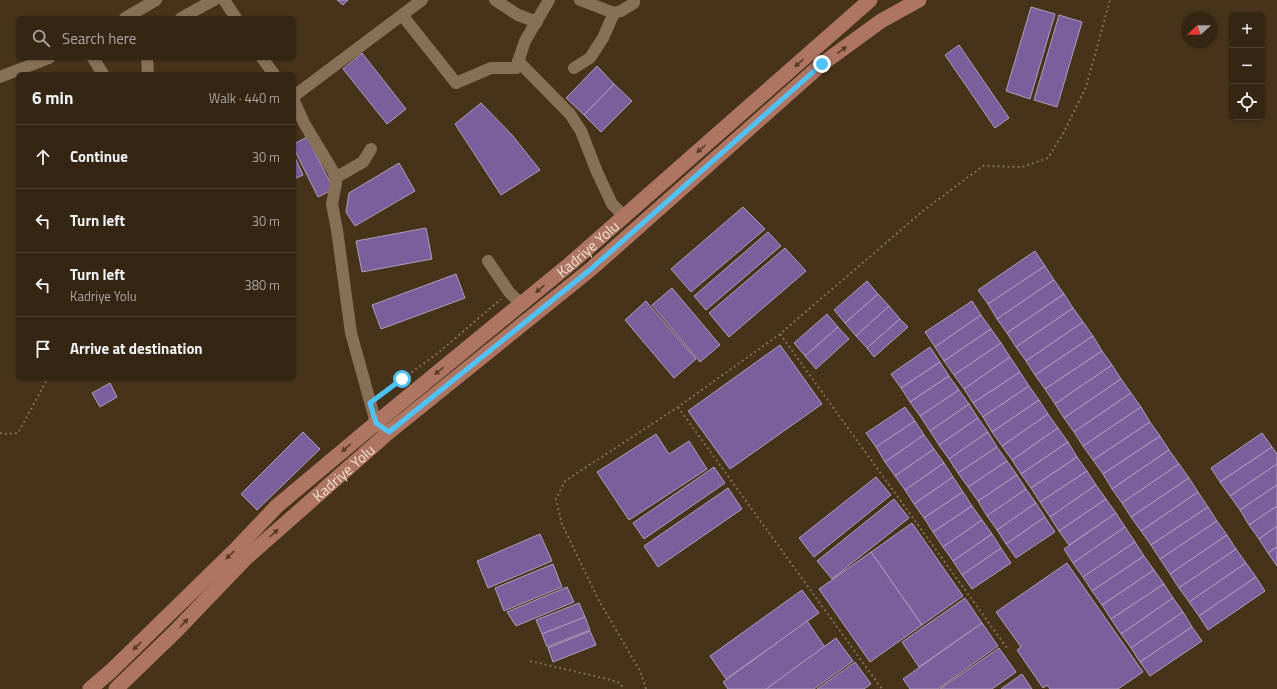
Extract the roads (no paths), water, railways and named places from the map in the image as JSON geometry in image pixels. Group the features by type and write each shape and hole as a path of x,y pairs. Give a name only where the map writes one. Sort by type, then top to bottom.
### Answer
{"main road":[{"name":"Kadriye Yolu","path":"90,689 111,671 277,506 571,263 870,0"},
{"name":"Kadriye Yolu","path":"116,689 176,632 245,559 389,432 591,269 822,64 881,21 919,0"}],"street":[{"path":"129,16 156,0"},
{"path":"185,16 214,0"},
{"path":"224,0 235,16"},
{"path":"296,94 422,0"},
{"path":"495,0 518,15 537,22"},
{"path":"402,15 456,83 491,68 516,68 525,41 548,0"},
{"path":"580,0 614,13 621,11 634,3 634,0"},
{"path":"574,68 590,58 603,38 614,13"},
{"path":"0,77 44,60"},
{"path":"94,60 102,72"},
{"path":"147,60 148,72"},
{"path":"264,60 272,72"},
{"path":"518,61 570,114 581,131 597,172 612,204 624,216"},
{"path":"297,115 334,174 336,182 332,204 351,333 376,423 389,432"},
{"path":"335,178 363,162 371,149"},
{"path":"488,261 510,292 521,304"}]}
